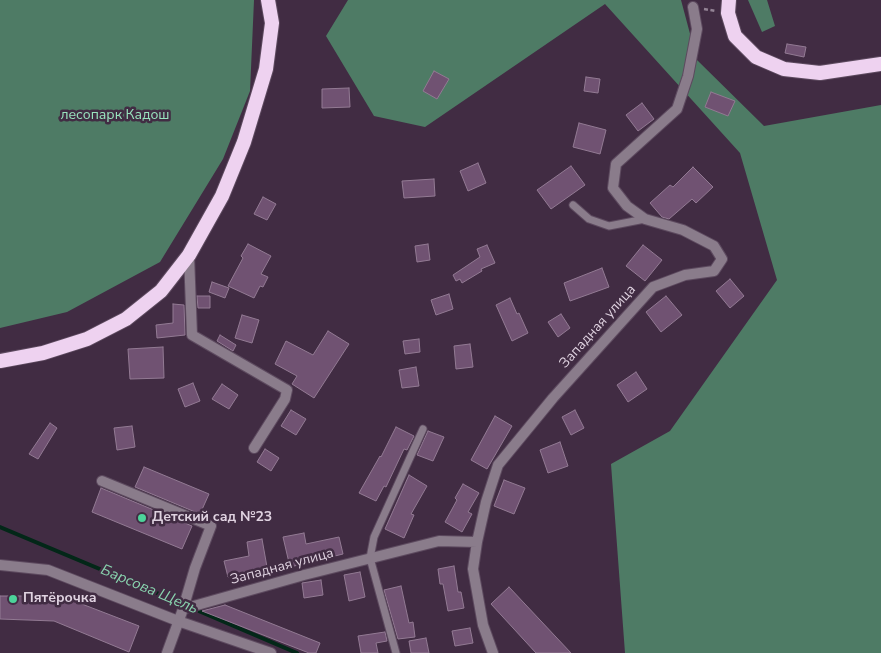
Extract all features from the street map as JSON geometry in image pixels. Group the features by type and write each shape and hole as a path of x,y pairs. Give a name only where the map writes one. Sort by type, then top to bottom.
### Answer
{"highway":[{"path":"0,361 43,353 87,339 126,319 161,291 189,255 222,196 246,133 266,69 272,23 268,0"},
{"path":"729,6 735,36 756,57 784,69 820,73 881,64"}],"street":[{"name":"Западная улица","path":"493,653 483,625 473,569 486,502 498,465 553,398 653,287 685,275 714,271 722,259 714,246 683,230 645,218 627,206 613,188 616,164 677,108 688,76 697,30 693,7"},
{"path":"189,255 192,334 287,390 285,399 254,448"},
{"path":"102,481 211,526 195,568 184,609 167,653"},
{"name":"Западная улица","path":"184,609 439,541 477,542"},
{"path":"0,565 48,570 178,621 271,653"}],"lane":[{"path":"573,205 589,219 609,226 645,218"},
{"path":"396,653 370,558 374,537 423,429"}],"path":[{"path":"693,7 729,6"}],"green space":[{"name":"лесопарк Кадош","path":"0,0 254,0 250,91 223,159 160,262 67,312 0,328"},
{"path":"348,0 681,0 697,60 764,126 881,105 881,653 625,653 611,464 670,431 777,280 740,153 605,4 425,127 374,116 326,36"},
{"path":"748,0 767,0 775,26 762,32"}],"building":[{"path":"787,44 806,47 804,57 785,53"},
{"path":"434,71 449,79 437,99 423,91"},
{"path":"586,77 600,79 598,93 584,91"},
{"path":"349,88 350,107 322,108 322,89"},
{"path":"711,92 735,101 728,116 705,107"},
{"path":"642,103 654,119 638,131 626,115"},
{"path":"579,123 606,130 600,154 573,147"},
{"path":"478,163 486,183 468,191 460,171"},
{"path":"571,166 585,185 551,209 537,190"},
{"path":"693,167 713,187 696,203 692,199 669,219 662,217 650,203 670,185 673,187"},
{"path":"434,179 435,196 404,198 402,181"},
{"path":"263,197 276,204 267,220 254,214"},
{"path":"248,244 271,256 261,274 268,277 263,287 260,286 254,298 228,286 243,258 241,256"},
{"path":"428,244 430,260 417,262 415,246"},
{"path":"487,245 495,263 481,269 482,271 462,283 460,279 456,281 453,275 480,257 477,249"},
{"path":"643,245 662,260 645,281 626,266"},
{"path":"602,268 609,287 570,301 564,283"},
{"path":"730,279 744,296 730,308 716,291"},
{"path":"212,282 229,288 225,298 209,292"},
{"path":"449,294 453,309 436,315 431,300"},
{"path":"197,296 210,296 210,308 198,308"},
{"path":"666,296 682,315 661,332 646,312"},
{"path":"510,298 528,333 512,341 496,305"},
{"path":"173,304 184,305 185,335 157,338 156,325 173,323"},
{"path":"561,314 570,328 558,337 548,322"},
{"path":"242,315 259,320 252,343 235,338"},
{"path":"328,331 349,344 314,398 292,384 297,376 275,364 286,341 313,355"},
{"path":"220,335 236,345 233,351 217,341"},
{"path":"419,339 420,352 405,354 403,341"},
{"path":"470,344 473,367 456,369 454,346"},
{"path":"163,347 164,378 130,379 128,349"},
{"path":"416,367 419,386 402,388 399,370"},
{"path":"636,372 647,389 628,402 617,385"},
{"path":"193,383 200,401 185,407 178,389"},
{"path":"222,384 238,395 229,409 212,399"},
{"path":"291,410 306,419 296,435 281,426"},
{"path":"575,410 584,428 571,435 562,417"},
{"path":"495,416 512,426 487,469 471,460"},
{"path":"50,423 57,428 38,459 29,454"},
{"path":"132,426 135,447 117,450 114,428"},
{"path":"396,427 414,436 407,450 404,449 386,487 384,486 376,501 359,493 381,457"},
{"path":"428,431 444,437 433,461 417,455"},
{"path":"560,442 568,466 548,473 540,450"},
{"path":"265,449 279,458 271,471 257,462"},
{"path":"144,467 209,494 200,514 135,487"},
{"path":"409,475 427,486 411,514 414,515 404,538 385,529"},
{"path":"504,480 525,488 514,514 494,506"},
{"path":"463,484 479,493 468,512 472,514 462,532 445,522"},
{"name":"Детский сад №23","path":"101,488 192,526 182,549 92,512"},
{"path":"304,533 306,544 339,537 343,554 290,567 283,537"},
{"path":"262,539 267,567 228,577 224,561 249,556 247,542"},
{"path":"454,566 458,592 461,592 464,608 448,611 443,584 440,584 438,569"},
{"path":"360,572 365,597 349,601 344,575"},
{"path":"321,580 323,595 304,598 302,583"},
{"path":"401,586 409,623 413,622 415,637 398,639 384,590"},
{"path":"509,587 571,653 536,653 491,604"},
{"path":"0,596 61,596 139,626 129,652 54,621 0,619"},
{"path":"225,605 320,643 316,653 309,653 202,611"},
{"path":"470,628 473,643 455,646 452,631"},
{"path":"385,632 387,641 376,643 378,653 361,653 358,636"},
{"path":"426,638 429,653 411,653 409,641"}],"waterway":[{"name":"Барсова Щель","path":"0,527 183,604"},
{"name":"Барсова Щель","path":"194,609 297,653"}],"place":[{"name":"Детский сад №23","path":"142,518"},
{"name":"Пятёрочка","path":"13,599"}]}
